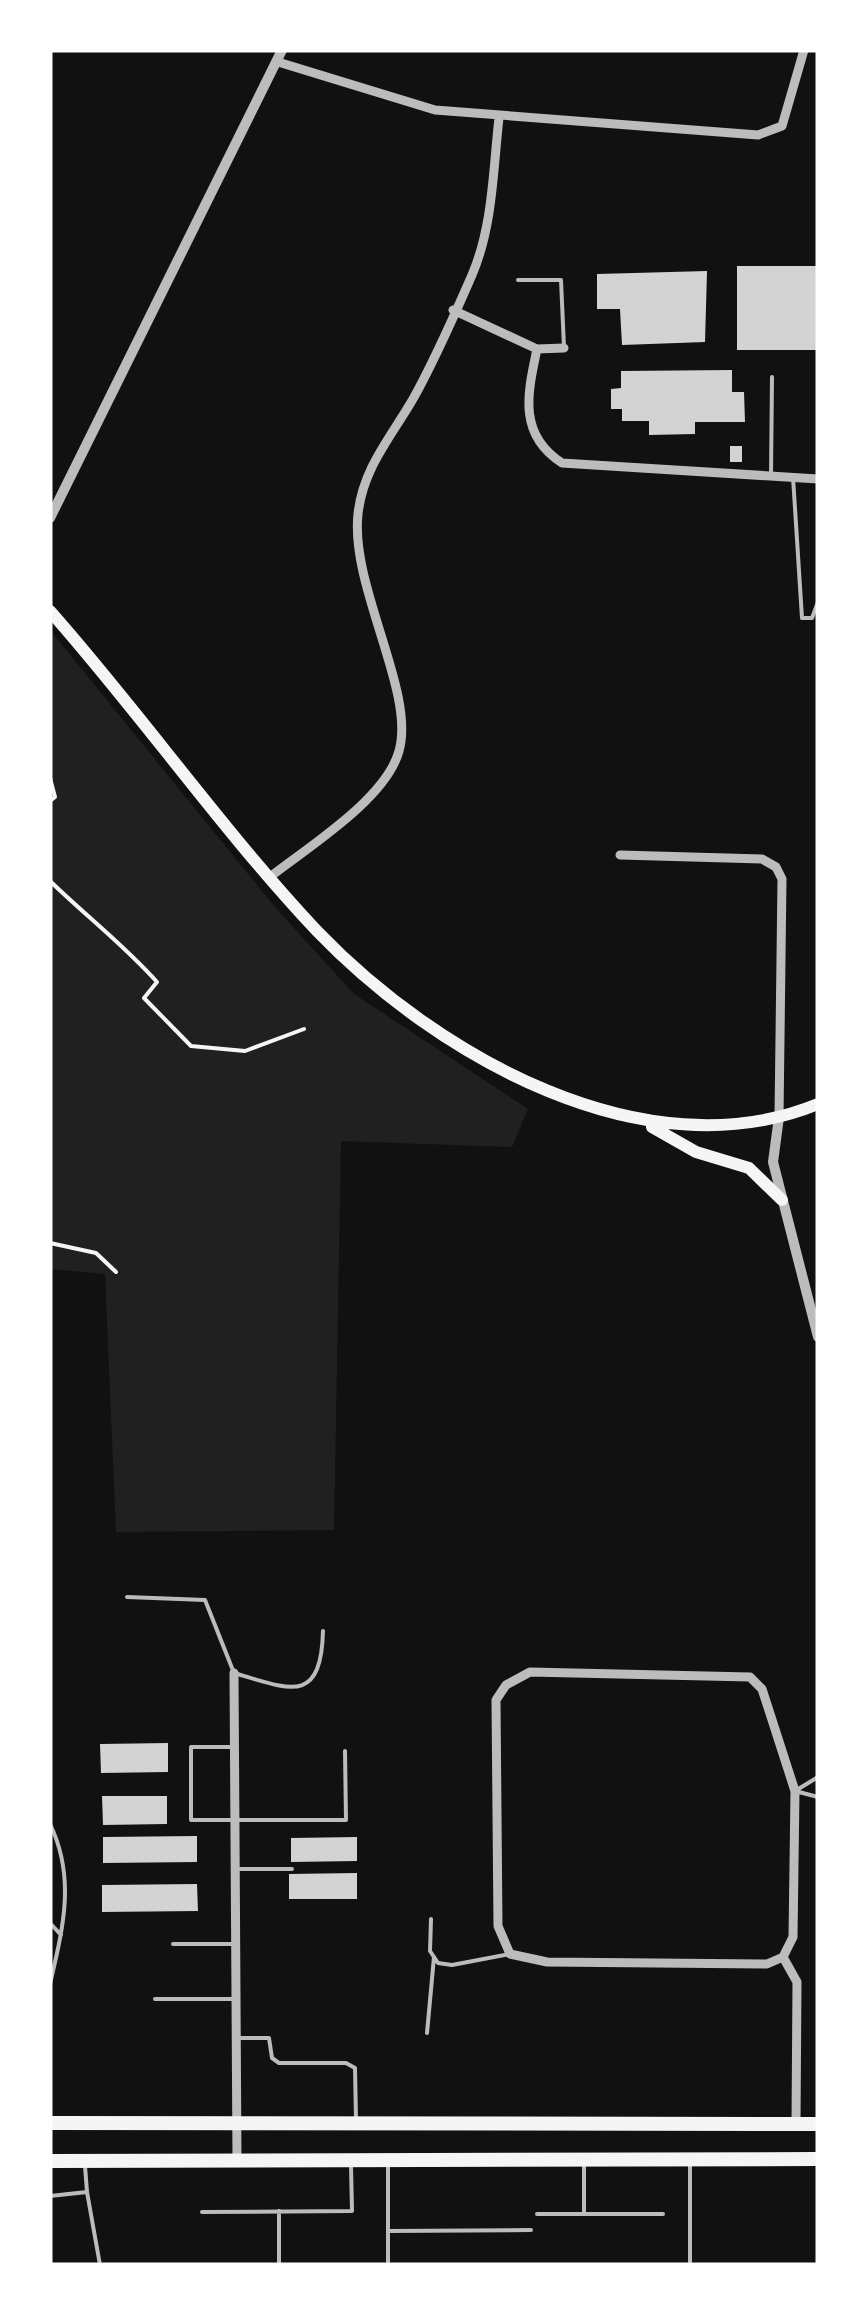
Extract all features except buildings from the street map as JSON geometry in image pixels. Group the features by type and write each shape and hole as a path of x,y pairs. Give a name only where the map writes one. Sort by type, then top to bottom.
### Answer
{"main road":[{"path":"50,611 319,932 432,1026 508,1071 588,1105 641,1121 696,1128 779,1118 818,1104"},
{"path":"641,1121 696,1152 749,1168 782,1200"},
{"path":"50,2123 818,2124"},
{"path":"50,2161 818,2159"}],"street":[{"path":"50,518 280,56 430,109 498,118 758,135 782,126 804,50"},
{"path":"270,877 371,796 399,754 403,724 356,547 358,510 376,458 412,399 472,274 486,230 498,118"},
{"path":"453,310 536,349 564,348"},
{"path":"536,349 525,404 538,437 562,462 818,479"},
{"path":"620,854 762,859 776,867 782,879 779,1118 772,1162 818,1337"},
{"path":"234,1672 237,2160"},
{"path":"530,1672 750,1677 762,1689 795,1791 793,1937 782,1956 767,1964 566,1962 510,1954 498,1926 496,1700 506,1685 530,1672"},
{"path":"782,1956 798,1982 796,2124"}],"lane":[{"path":"518,280 560,280 564,348"},
{"path":"771,475 772,377"},
{"path":"793,478 802,618 812,618 818,602"},
{"path":"127,1597 206,1600 234,1672 300,1688 320,1669 323,1631"},
{"path":"237,1747 191,1747 191,1820 346,1820 345,1751"},
{"path":"795,1791 818,1777"},
{"path":"795,1791 818,1796"},
{"path":"50,1824 63,1853 67,1880 50,1984"},
{"path":"237,1869 292,1869"},
{"path":"431,1919 430,1952 452,1965 510,1954"},
{"path":"50,1923 61,1935"},
{"path":"174,1944 237,1944"},
{"path":"427,2033 434,1957"},
{"path":"155,1999 237,1999"},
{"path":"237,2038 269,2038 272,2058 279,2063 346,2063 355,2068 356,2125"},
{"path":"584,2159 584,2214"},
{"path":"690,2159 690,2265"},
{"path":"202,2212 352,2210 351,2160"},
{"path":"388,2160 388,2265"},
{"path":"85,2161 100,2265"},
{"path":"50,2196 87,2192"},
{"path":"279,2211 280,2265"},
{"path":"537,2214 664,2214"},
{"path":"388,2231 530,2230"}],"path":[{"path":"50,694 50,712"},
{"path":"50,778 55,797 50,801"},
{"path":"50,881 96,926 119,940 157,982 144,998 191,1046 246,1051 304,1029"},
{"path":"50,1243 96,1253 116,1272"}],"shaded area":[{"path":"50,630 274,906 354,994 528,1109 512,1147 341,1141 334,1530 116,1532 105,1274 50,1269"}]}
